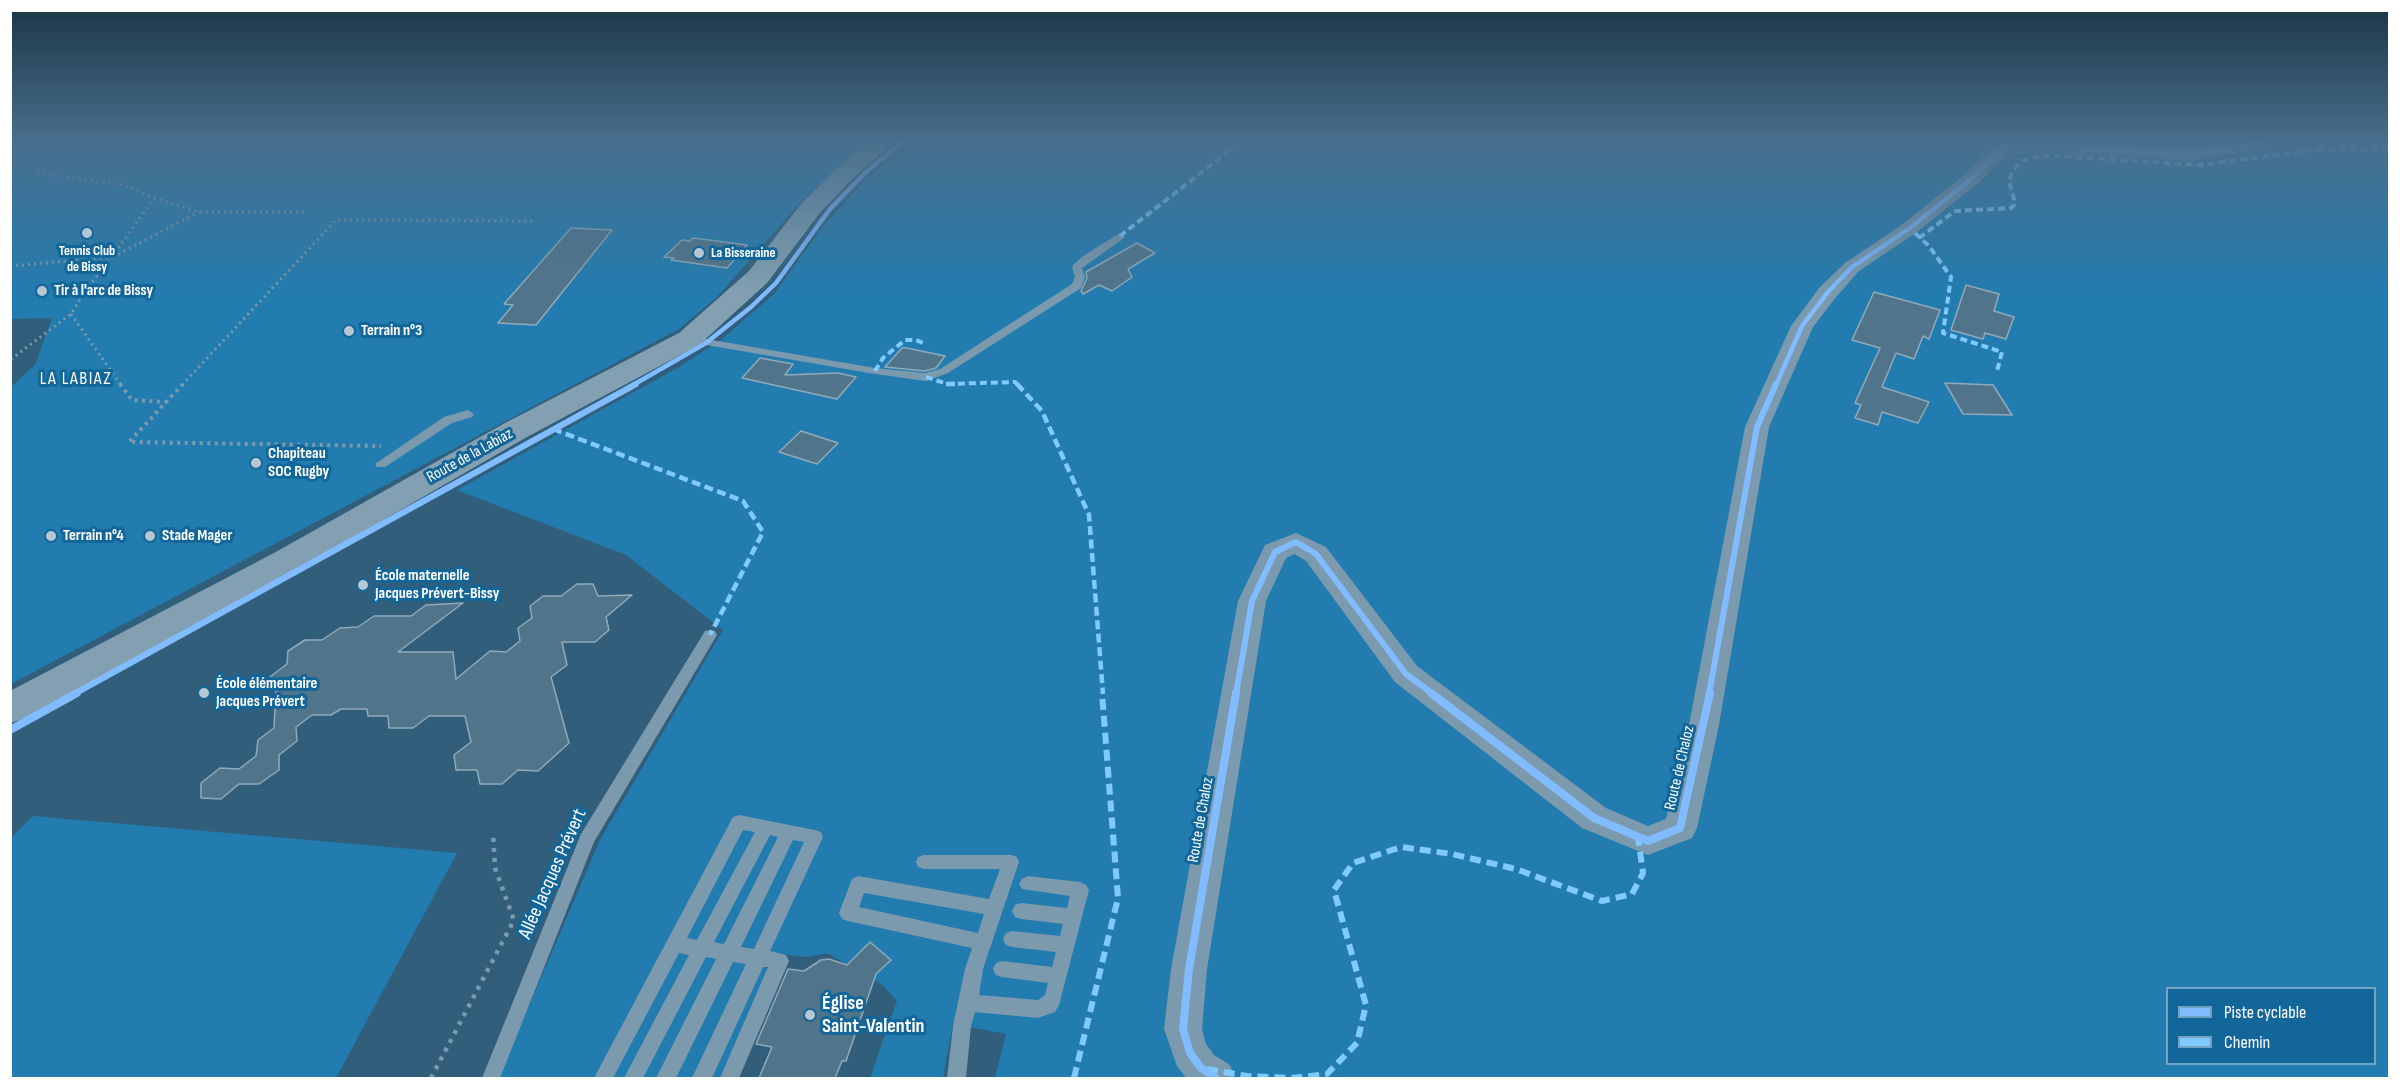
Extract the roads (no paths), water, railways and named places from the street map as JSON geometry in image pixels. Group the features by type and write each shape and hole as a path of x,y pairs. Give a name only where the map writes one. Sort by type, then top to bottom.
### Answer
{"main road":[{"name":"Route de la Labiaz","path":"10,709 286,561 516,430 689,339 758,277 810,209 825,194"}],"street":[{"name":"Route de Chaloz","path":"1216,1078 1201,1068 1190,1053 1183,1029 1189,969 1252,600 1275,552 1296,542 1316,554 1406,674 1594,818 1648,841 1680,828 1704,725 1757,427 1802,326 1828,292 1852,267 1910,228 1953,194"}],"lane":[{"path":"689,339 864,370 926,377 944,371 1077,286 1080,277 1077,267 1120,236"},
{"path":"381,464 448,420 468,414"},
{"name":"Allée Jacques Prévert","path":"491,1078 587,839 710,634"},
{"path":"603,1078 739,822 815,837 702,1078"},
{"path":"633,1078 766,827"},
{"path":"666,1078 789,832"},
{"path":"924,862 1011,862 974,969 962,1026 957,1078"},
{"path":"968,1003 1038,1009 1048,1006 1053,999 1080,890 1028,884"},
{"path":"983,942 848,913 858,885 995,908"},
{"path":"1021,911 1074,917"},
{"path":"1012,939 1066,945"},
{"path":"674,944 780,961 730,1078"},
{"path":"1002,969 1059,976"}],"place":[{"name":"Tennis Club de Bissy","path":"87,233"},
{"name":"La Bisseraine","path":"699,253"},
{"name":"Tir à l'arc de Bissy","path":"42,291"},
{"name":"Terrain n°3","path":"349,331"},
{"name":"Chapiteau SOC Rugby","path":"256,463"},
{"name":"Terrain n°4","path":"51,536"},
{"name":"Stade Mager","path":"150,536"},
{"name":"École maternelle Jacques Prévert-Bissy","path":"363,585"},
{"name":"École élémentaire Jacques Prévert","path":"204,693"},
{"name":"Église Saint-Valentin","path":"810,1015"}],"district":[{"name":"LA LABIAZ","path":"76,379"}]}
